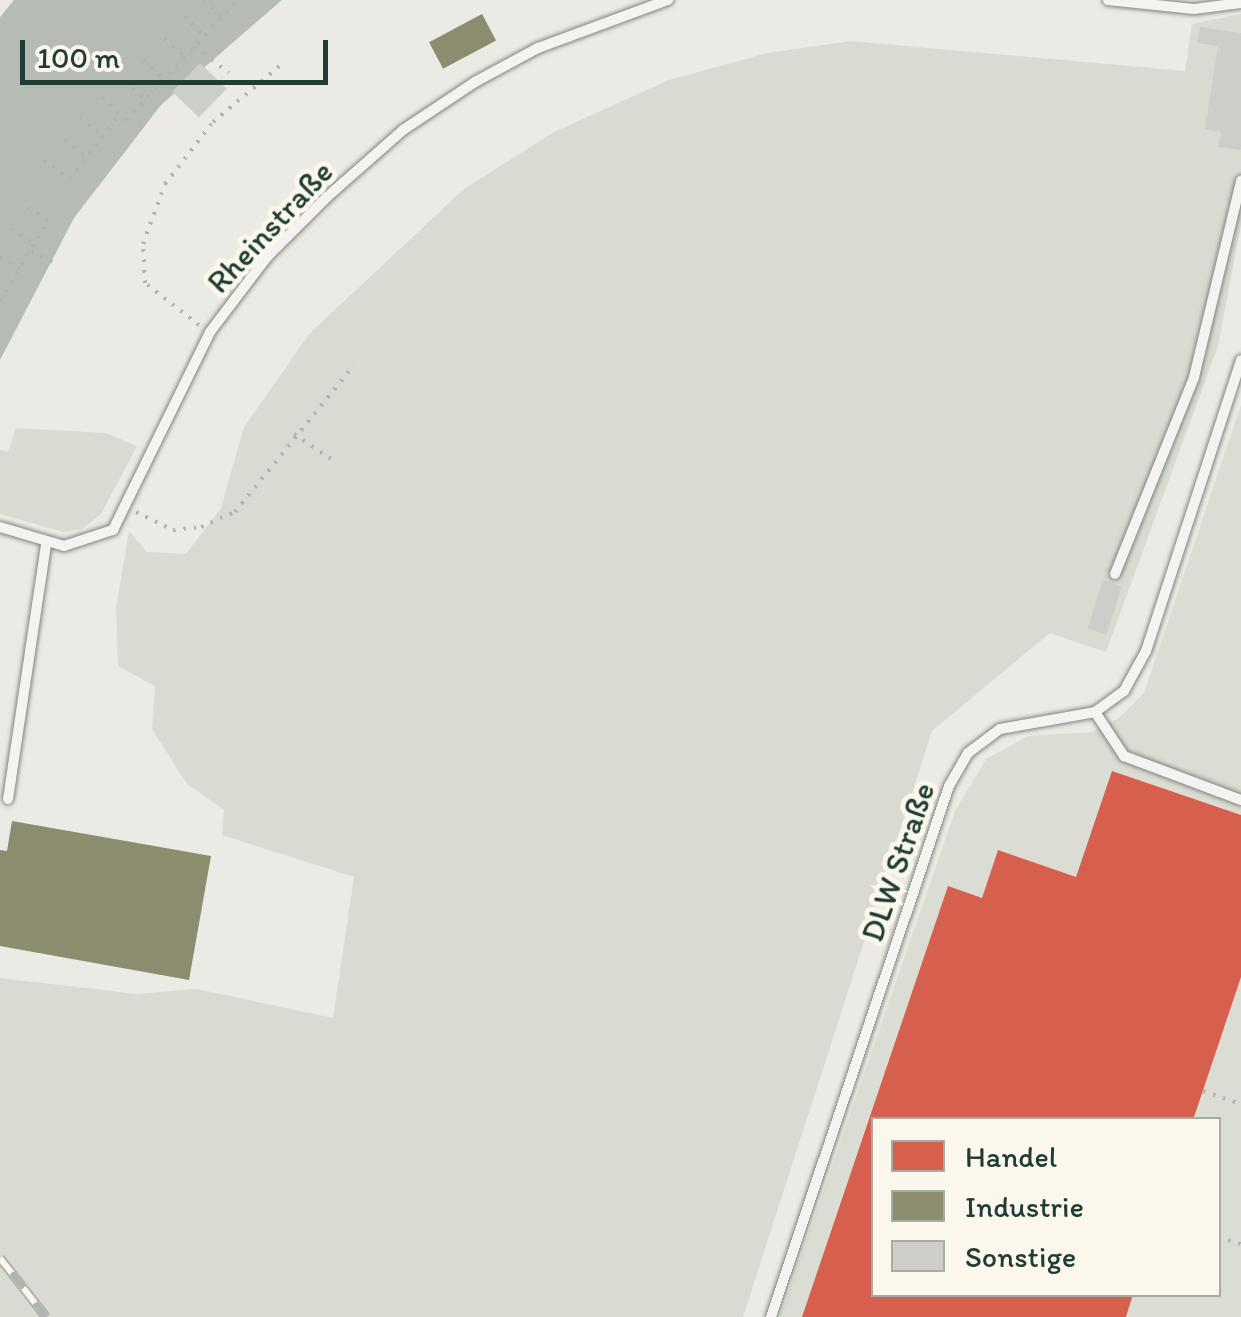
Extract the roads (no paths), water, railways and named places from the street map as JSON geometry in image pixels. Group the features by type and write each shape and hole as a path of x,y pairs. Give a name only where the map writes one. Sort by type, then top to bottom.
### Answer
{"lane":[{"name":"Rheinstraße","path":"0,526 46,544 97,540 112,530 210,332 267,257 403,130 538,48 668,0"},
{"path":"1108,0 1194,9 1241,3"},
{"path":"1115,574 1194,376 1241,180"},
{"path":"1241,360 1146,651 1124,691 1095,712 1124,756 1241,800"},
{"path":"8,799 46,544"},
{"name":"DLW Straße","path":"771,1317 959,766 1000,729 1095,712"}],"railway":[{"path":"0,1258 46,1317"}]}
